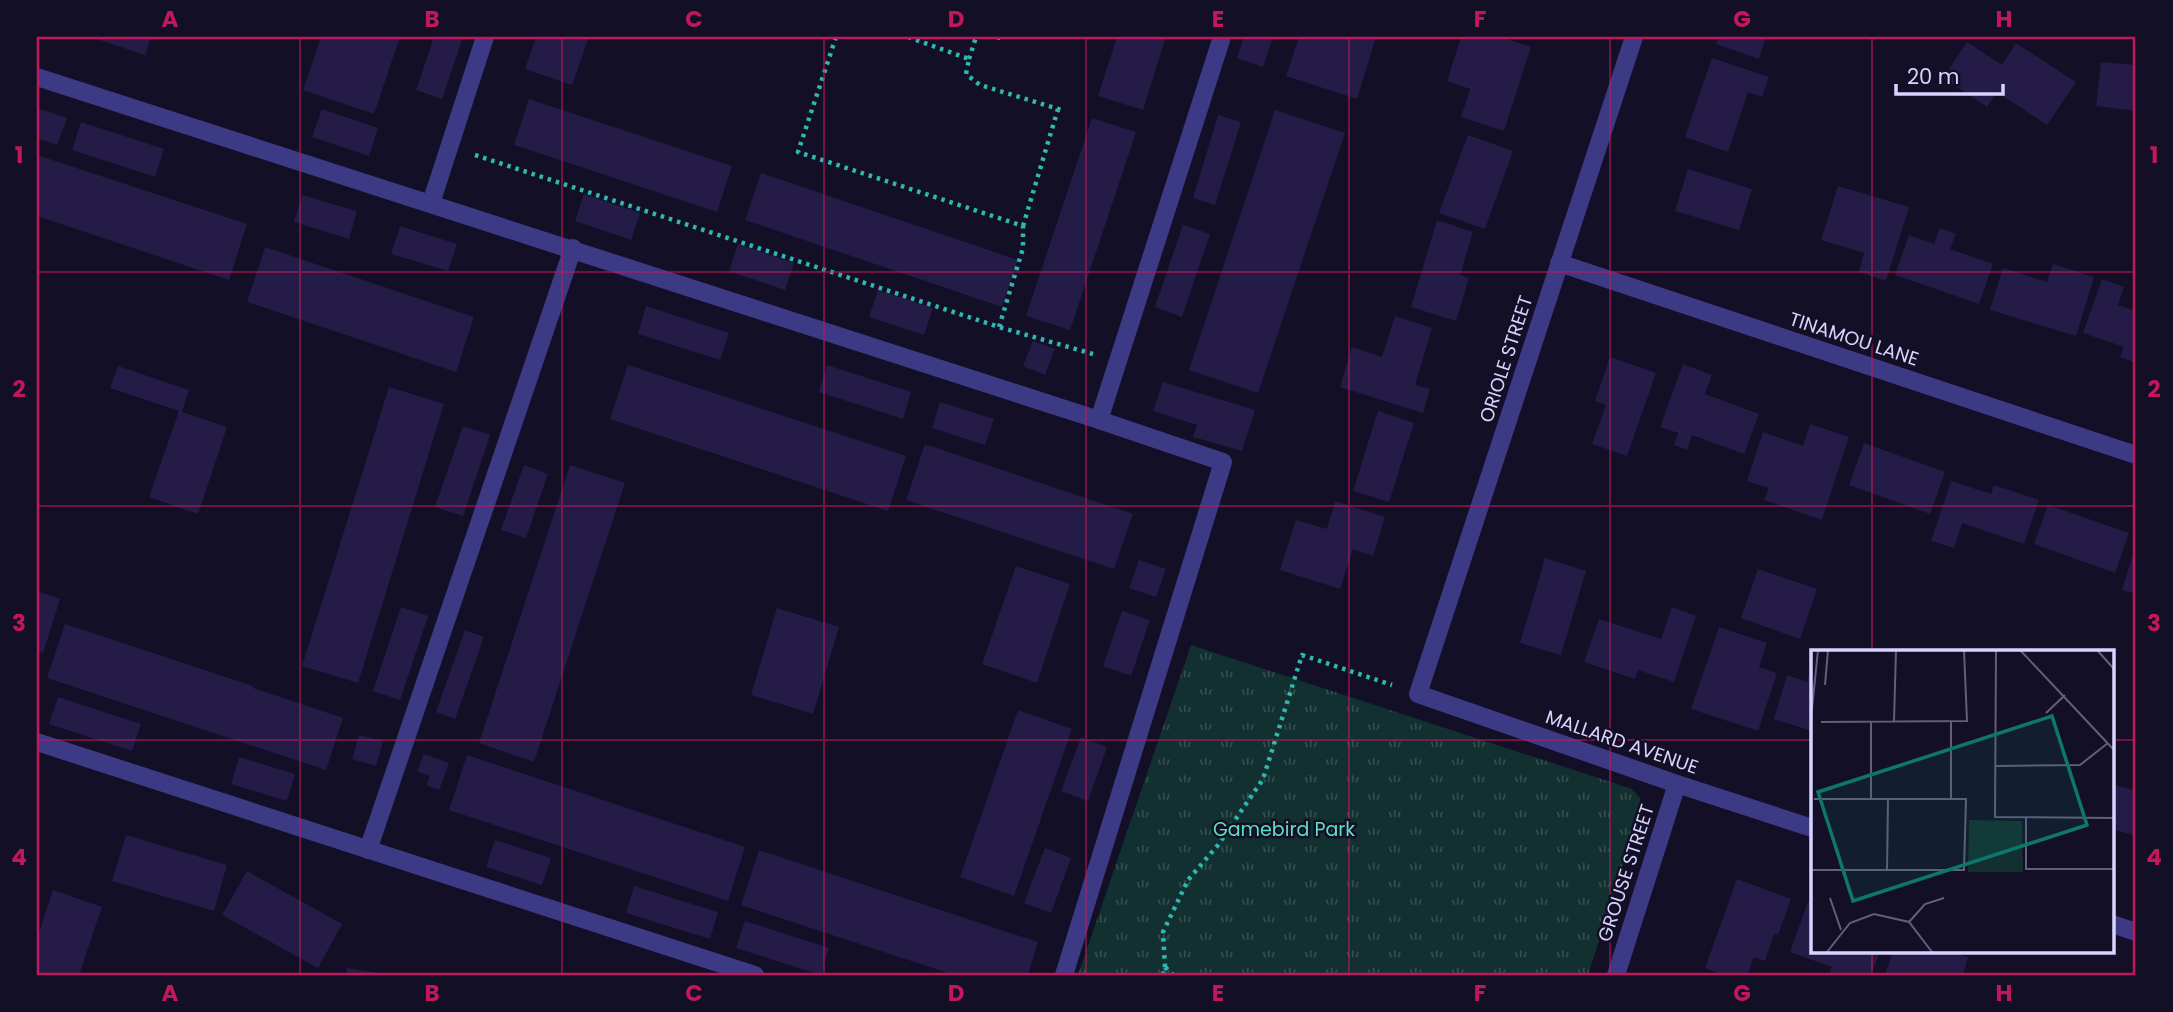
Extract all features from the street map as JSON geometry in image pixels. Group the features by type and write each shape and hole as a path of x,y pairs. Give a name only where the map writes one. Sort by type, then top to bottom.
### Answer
{"street":[{"path":"431,203 485,37"},
{"path":"1099,420 1222,37"},
{"name":"ORIOLE STREET","path":"1418,694 1634,37"},
{"path":"37,77 573,248 1223,462 1064,975"},
{"path":"368,850 573,248"},
{"name":"TINAMOU LANE","path":"1559,263 2136,455"},
{"name":"MALLARD AVENUE","path":"1418,694 1811,828"},
{"path":"37,742 755,975"},
{"name":"GROUSE STREET","path":"1616,975 1677,784"},
{"path":"2114,925 2136,932"}],"path":[{"path":"836,37 798,152 1023,226"},
{"path":"908,37 969,59"},
{"path":"976,37 966,74 980,85 1061,110 1023,226 1023,248 999,327"},
{"path":"472,152 478,157 999,327 1095,355"},
{"path":"1163,975 1163,932 1188,880 1218,845 1263,779 1302,655 1418,694"},
{"path":"1165,967 1173,975"}],"green space":[{"name":"Gamebird Park","path":"1191,645 1632,789 1640,798 1641,809 1588,975 1078,975"}],"building":[{"path":"91,37 151,37 145,55"},
{"path":"321,37 400,37 374,114 303,90"},
{"path":"434,37 463,37 442,99 416,90"},
{"path":"536,37 589,37 572,85 525,69"},
{"path":"1117,37 1166,37 1143,110 1098,96"},
{"path":"1244,37 1273,37 1263,67 1237,58"},
{"path":"1299,37 1376,37 1357,99 1286,76"},
{"path":"1461,37 1501,37 1531,47 1504,131 1461,117 1470,89 1447,81"},
{"path":"1719,37 1766,37 1759,59 1716,44"},
{"path":"1967,42 2002,65 2016,43 2076,82 2047,125 1997,92 1987,107 1943,78"},
{"path":"1712,58 1769,77 1762,97 1748,92 1728,152 1685,137"},
{"path":"2101,62 2136,65 2136,111 2096,106"},
{"path":"529,99 732,166 717,212 514,145"},
{"path":"37,108 67,118 57,145 37,138"},
{"path":"322,109 378,128 369,156 312,137"},
{"path":"1275,110 1345,133 1258,393 1189,370"},
{"path":"1218,115 1241,122 1215,205 1193,198"},
{"path":"1092,118 1136,132 1070,330 1026,316"},
{"path":"81,122 164,149 155,177 72,150"},
{"path":"1468,135 1513,151 1485,229 1439,213"},
{"path":"37,155 247,224 229,280 37,216"},
{"path":"1688,169 1752,189 1739,230 1675,211"},
{"path":"761,173 1018,260 1002,307 745,220"},
{"path":"1838,186 1909,207 1886,281 1859,272 1864,253 1821,240"},
{"path":"584,194 640,213 631,240 575,221"},
{"path":"302,195 357,211 349,239 294,222"},
{"path":"1437,220 1473,232 1460,275 1469,278 1456,321 1411,307"},
{"path":"1183,225 1210,234 1182,317 1155,307"},
{"path":"400,226 457,244 448,271 391,254"},
{"path":"1940,228 1956,234 1950,249 1993,264 1979,304 1895,275 1909,235 1934,244"},
{"path":"738,244 794,263 785,290 729,271"},
{"path":"265,247 474,317 456,372 247,302"},
{"path":"2053,264 2094,277 2076,336 1990,310 2003,268 2047,282"},
{"path":"2102,279 2124,287 2118,305 2136,311 2136,363 2120,357 2124,347 2083,333"},
{"path":"878,290 933,308 924,335 869,317"},
{"path":"646,306 729,333 720,360 638,334"},
{"path":"1395,316 1432,328 1415,385 1430,389 1423,413 1340,387 1352,347 1382,357"},
{"path":"1033,341 1055,349 1045,375 1023,366"},
{"path":"1610,357 1656,373 1627,456 1592,444 1606,405 1595,401"},
{"path":"1683,364 1712,375 1705,394 1759,414 1744,454 1692,435 1687,450 1674,445 1678,433 1660,427"},
{"path":"628,365 906,456 888,511 610,419"},
{"path":"827,365 911,392 903,419 819,392"},
{"path":"118,366 189,390 182,412 227,427 198,514 149,497 179,411 110,388"},
{"path":"1163,382 1255,410 1242,451 1193,437 1197,425 1153,411"},
{"path":"389,387 444,404 358,683 302,666"},
{"path":"940,402 994,419 985,445 932,428"},
{"path":"1378,411 1414,423 1389,502 1353,491"},
{"path":"1810,424 1849,437 1822,520 1764,500 1769,488 1747,481 1763,432 1803,446"},
{"path":"463,426 490,435 463,516 435,507"},
{"path":"1864,443 1945,472 1930,514 1849,485"},
{"path":"925,444 1133,514 1114,569 906,500"},
{"path":"524,465 548,474 526,538 501,530"},
{"path":"570,465 625,483 534,762 479,743"},
{"path":"1951,481 1991,494 1994,485 2039,500 2024,544 1962,523 1954,548 1931,541"},
{"path":"1335,501 1385,517 1373,556 1353,549 1340,589 1280,570 1296,520 1327,529"},
{"path":"2048,505 2129,533 2115,573 2034,544"},
{"path":"2136,545 2136,594 2122,590"},
{"path":"1545,558 1586,571 1561,655 1520,643"},
{"path":"1139,560 1166,569 1156,597 1129,588"},
{"path":"1016,566 1070,584 1037,683 982,664"},
{"path":"1758,569 1817,589 1800,639 1741,618"},
{"path":"37,591 60,599 43,653 37,651"},
{"path":"401,607 428,616 400,700 373,691"},
{"path":"1672,607 1696,616 1674,682 1638,670 1635,679 1584,662 1599,619 1661,639"},
{"path":"777,608 839,627 813,714 751,695"},
{"path":"1122,611 1150,620 1131,676 1103,666"},
{"path":"65,624 343,718 326,770 47,678"},
{"path":"1719,627 1767,643 1759,667 1777,673 1758,731 1691,709"},
{"path":"465,630 484,637 455,719 436,712"},
{"path":"1811,669 1811,731 1774,719 1787,675 1807,682"},
{"path":"58,697 141,724 132,751 49,724"},
{"path":"1018,710 1072,729 1014,896 960,877"},
{"path":"359,735 383,741 376,766 352,759"},
{"path":"1081,737 1107,747 1088,801 1061,791"},
{"path":"424,754 449,763 439,790 426,785 430,776 417,771"},
{"path":"467,755 745,847 728,901 449,810"},
{"path":"239,757 295,774 287,801 231,784"},
{"path":"2114,785 2136,791 2136,825 2133,835 2114,830"},
{"path":"126,835 227,865 214,911 112,881"},
{"path":"495,840 551,858 542,885 486,867"},
{"path":"1045,848 1071,858 1051,913 1024,903"},
{"path":"759,850 1038,942 1028,975 954,975 741,905"},
{"path":"247,871 342,924 318,968 222,915"},
{"path":"1737,879 1791,899 1778,935 1774,934 1765,961 1754,957 1747,975 1723,975 1705,968"},
{"path":"634,886 718,912 710,939 626,913"},
{"path":"53,890 102,907 79,975 37,975 37,939"},
{"path":"1808,902 1811,904 1811,953 1879,953 1871,975 1829,975 1832,967 1790,952"},
{"path":"745,921 829,948 821,975 736,948"},
{"path":"1892,953 1954,953 1968,957 1963,975 1885,975"},
{"path":"347,968 384,974 384,975 346,975"}]}
